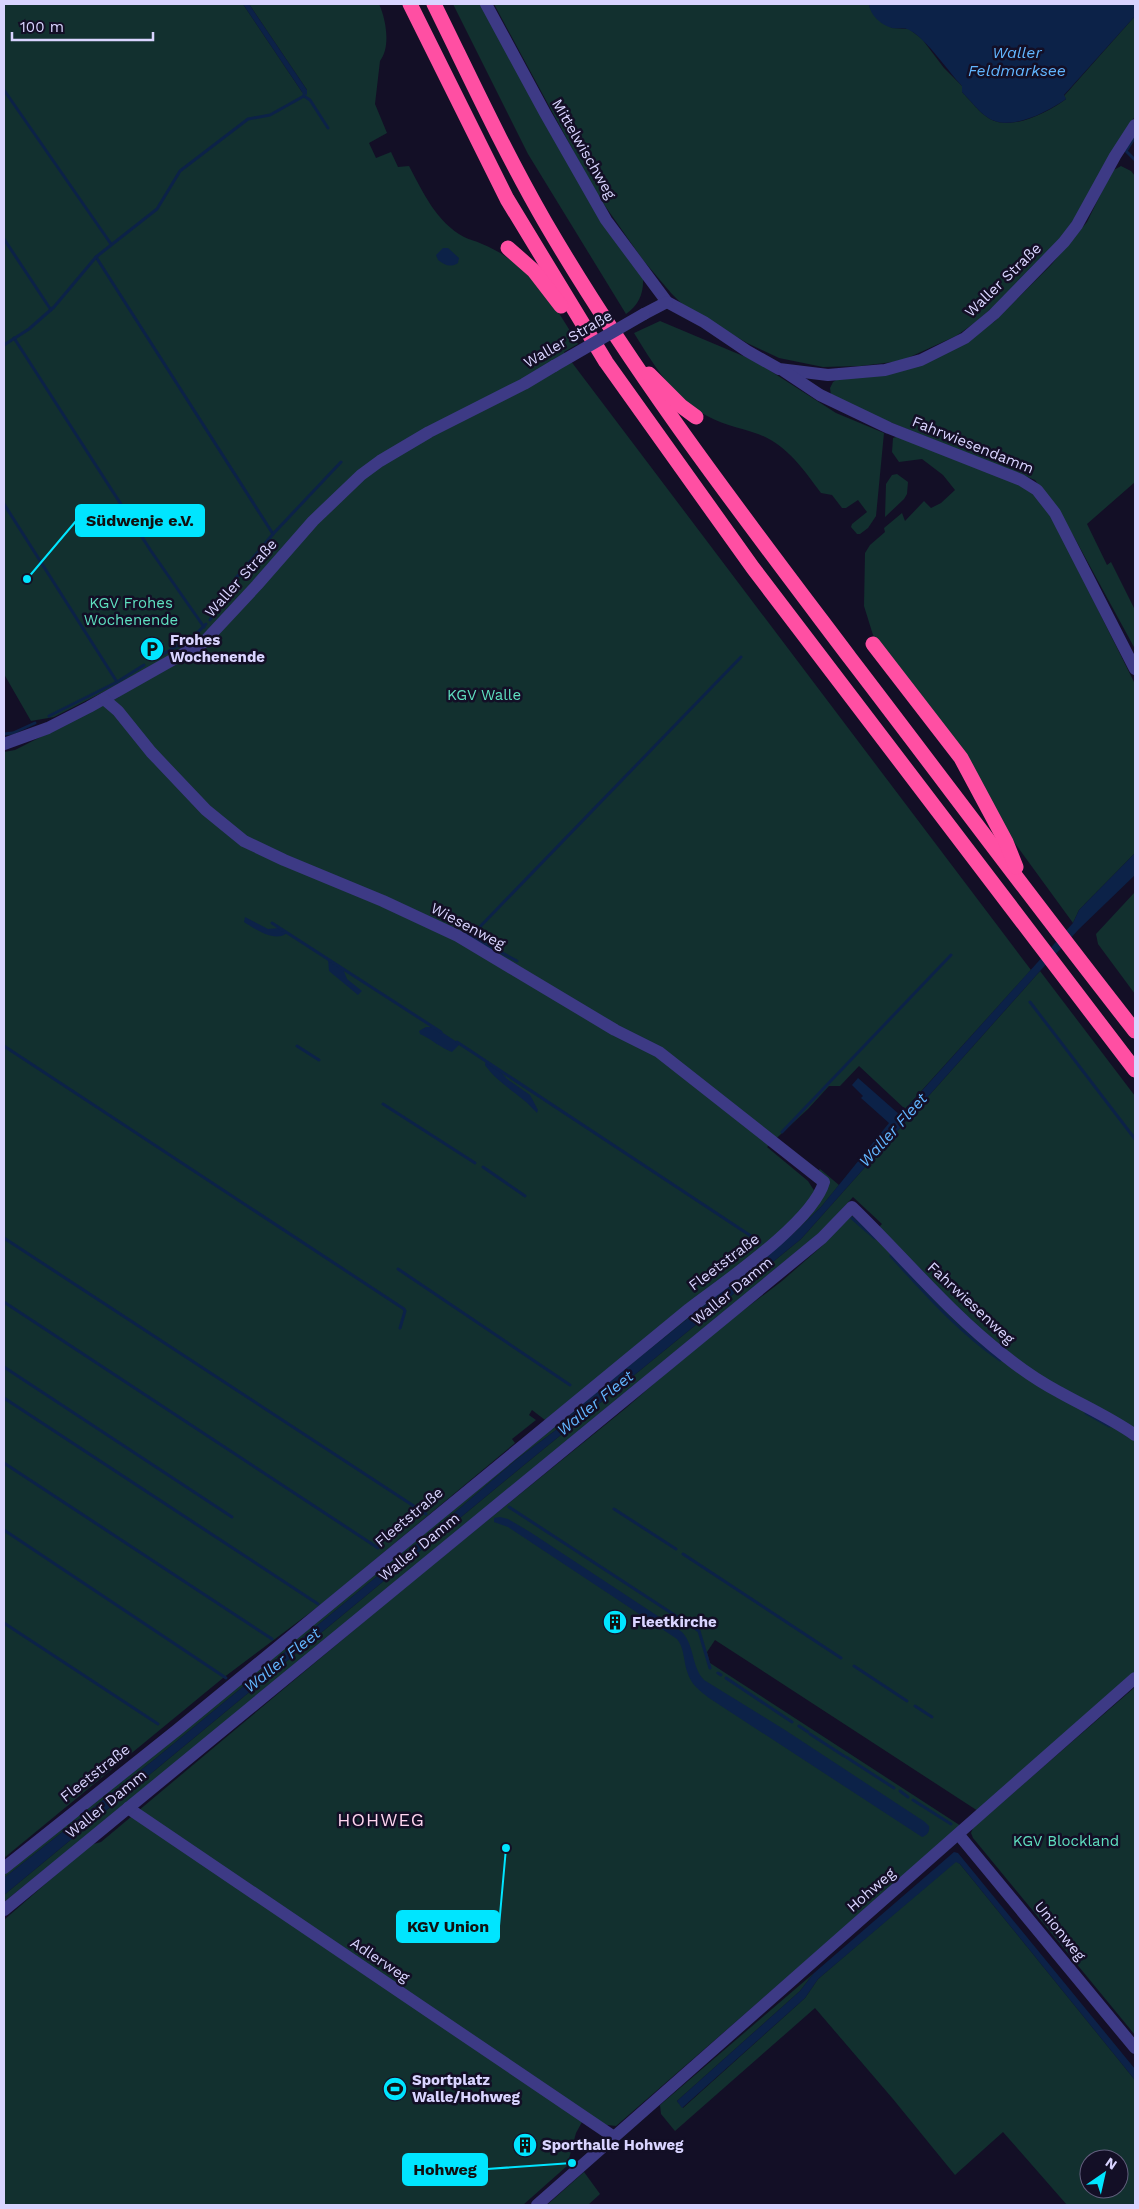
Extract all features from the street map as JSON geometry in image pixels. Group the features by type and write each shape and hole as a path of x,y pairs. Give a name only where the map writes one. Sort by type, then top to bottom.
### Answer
{"highway":[{"path":"410,4 507,199 611,370 753,568 1135,1070"},
{"path":"434,4 506,150 544,220 626,352 754,531 1053,926 1135,1031"},
{"path":"508,248 534,271 559,303 584,328"},
{"path":"626,352 681,406 696,417"},
{"path":"873,644 961,758 1006,842 1021,883"}],"street":[{"name":"Mittelwischweg","path":"486,4 606,220 667,302"},
{"name":"Waller Straße","path":"4,744 48,728 104,699 204,642 258,585 313,521 361,475 380,461 430,432 524,384 667,302 704,322 747,351 779,368 828,375 885,370 921,360 965,338 987,320 1050,257 1077,225 1115,156 1135,125"},
{"name":"Fahrwiesendamm","path":"779,368 820,394 889,428 1021,480 1037,490 1055,513 1135,669"},
{"path":"820,394 828,375"},
{"name":"Wiesenweg","path":"104,699 118,711 151,752 206,810 244,841 284,860 383,901 458,936 607,1025 659,1052 824,1182"},
{"name":"Fleetstraße","path":"4,1868 177,1730 689,1308 771,1246 819,1195 824,1182"},
{"name":"Fahrwiesenweg","path":"852,1206 882,1235 946,1306 979,1336 1007,1358 1057,1391 1135,1435"},
{"name":"Waller Damm","path":"4,1910 822,1238 852,1206"},
{"name":"Hohweg","path":"537,2205 1135,1678"},
{"name":"Adlerweg","path":"128,1808 614,2137"},
{"name":"Unionweg","path":"959,1835 1135,2048"}],"green space":[{"path":"4,4 243,4 302,92 307,94 307,90 249,4 379,4 384,17 386,41 380,61 375,104 387,133 369,143 376,158 391,152 398,167 409,166 431,206 454,231 501,253 536,282 578,344 564,352 1031,970 905,1109 859,1066 840,1086 829,1086 808,1109 767,1147 808,1181 815,1192 803,1208 768,1243 545,1420 532,1410 529,1415 536,1420 512,1439 515,1443 323,1603 223,1678 4,1858 4,752 15,750 119,697 115,686 54,717 31,721 4,674"},
{"path":"453,4 482,4 643,277 643,288 640,298 626,314 528,154"},
{"path":"494,4 869,4 870,8 892,28 909,29 922,39 944,68 962,86 962,92 977,109 987,117 1006,123 1017,122 1038,115 1066,99 1064,96 1135,16 1135,116 1079,212 1060,239 1002,299 976,322 956,336 901,361 860,366 823,367 779,358 747,343 684,306 671,293 643,260 596,193"},
{"path":"1121,166 1131,171 1135,176 1135,482 1087,524 1107,565 1111,562 1135,610 1135,649 1073,535 1035,480 847,405 831,395 830,388 833,382 841,377 874,375 994,322 1051,265 1087,222 1112,171"},
{"path":"660,321 755,361 836,413 884,433 876,516 868,528 857,534 851,527 852,524 867,512 858,500 846,508 842,508 832,495 821,493 794,459 777,444 758,434 707,416 680,396 662,376 634,333"},
{"path":"899,436 1029,487 1047,507 1135,684 1135,853 1079,910 1073,923 1014,842 946,729 873,635 864,606 865,553 870,545 885,532 884,528 902,513 905,521 924,501 931,508 941,503 955,490 943,475 922,459 899,462 892,452 893,438"},
{"path":"897,474 908,482 907,494 885,517 886,484 892,475"},
{"path":"1135,892 1135,994 1098,944 1096,934"},
{"path":"1040,971 1135,1096 1135,1672 978,1811 715,1640 707,1652 710,1663 961,1826 616,2126 582,2122 576,2133 567,2166 523,2205 4,2205 4,1920 90,1845 101,1842 409,1584 626,1408 704,1340 782,1281 822,1246 851,1215 872,1234 882,1224 853,1197 824,1229 168,1770 4,1902 4,1895 524,1465 801,1239"},
{"path":"820,1169 839,1185 821,1207 793,1234 594,1394 556,1430 517,1459 155,1759 4,1878 4,1872 821,1198 816,1172"},
{"name":"KGV Blockland","path":"1135,1687 1135,2035 973,1838 971,1833 973,1828"},
{"path":"956,1861 1135,2080 1135,2205 1067,2205 1003,2132 955,2175 815,2008 675,2131 661,2114 660,2105 814,1973 800,1991 677,2101 683,2108 805,1998 818,1979"},
{"path":"584,2172 600,2194 588,2205 547,2205"}],"water":[{"path":"243,4 249,4 307,90 307,95 302,92"},
{"name":"Waller Feldmarksee","path":"869,4 1135,4 1135,16 1064,95 1066,99 1049,110 1028,119 1006,123 987,117 977,109 962,92 962,86 924,42 909,30 888,27 880,22 871,12"},
{"path":"443,248 448,248 459,258 458,263 448,265 438,260 436,255"},
{"name":"Waller Fleet","path":"1135,853 1135,875 1079,929 1040,971 801,1239 524,1465 4,1895 4,1878 155,1759 517,1459 556,1430 594,1394 793,1234 821,1207 889,1123 861,1098 863,1096 852,1085 858,1078 900,1115 1073,923 1079,910"},
{"path":"245,917 268,929 280,928 287,933 282,936 265,934 244,922"},
{"path":"328,959 343,969 347,979 362,991 358,995 329,971"},
{"path":"426,1027 434,1027 460,1044 452,1052 448,1050 420,1034 419,1031"},
{"path":"486,1060 507,1079 530,1095 538,1110 537,1113 491,1072 485,1065"},
{"path":"494,1518 508,1519 530,1532 682,1632 689,1643 697,1669 704,1680 785,1730 925,1822 929,1826 928,1833 922,1837 709,1698 689,1678 677,1639 508,1527 494,1522"},
{"path":"954,1852 958,1853 1135,2069 1135,2080 960,1864 956,1862 818,1979 805,1998 682,2108 677,2101 800,1991 814,1973"}],"waterway":[{"path":"4,345 29,329 54,307 96,257 157,209 180,171 248,119 270,115 304,96 304,89"},
{"path":"4,90 111,244"},
{"path":"304,96 310,100 328,128"},
{"path":"1135,137 1126,151 1135,160"},
{"path":"4,239 51,310"},
{"path":"96,257 273,534"},
{"path":"14,338 151,551 204,627"},
{"path":"210,620 236,578 273,534 341,462"},
{"path":"4,504 117,682"},
{"path":"160,656 194,636 206,624"},
{"path":"471,936 741,657"},
{"path":"49,716 117,682 144,665"},
{"path":"4,734 13,733 35,723"},
{"path":"272,923 441,1032"},
{"path":"465,933 517,961"},
{"path":"782,1132 951,955"},
{"path":"1030,1002 1135,1139"},
{"path":"457,1042 760,1242"},
{"path":"4,1046 404,1309 400,1328"},
{"path":"297,1046 319,1060"},
{"path":"383,1104 475,1163"},
{"path":"483,1167 525,1196"},
{"path":"852,1218 875,1238"},
{"path":"4,1238 426,1514"},
{"path":"891,1256 956,1325 1000,1360"},
{"path":"398,1269 570,1385"},
{"path":"4,1302 378,1548"},
{"path":"4,1367 232,1517"},
{"path":"4,1398 318,1604"},
{"path":"1086,1413 1109,1426"},
{"path":"4,1463 272,1639"},
{"path":"509,1507 699,1631 710,1668"},
{"path":"614,1509 676,1549"},
{"path":"4,1530 226,1678"},
{"path":"683,1554 841,1658"},
{"path":"4,1623 158,1724"},
{"path":"854,1666 907,1701"},
{"path":"726,1678 792,1722"},
{"path":"915,1706 932,1717"},
{"path":"799,1726 808,1732"},
{"path":"810,1734 844,1756"},
{"path":"846,1757 894,1788"},
{"path":"900,1791 908,1797"},
{"path":"913,1800 951,1824"}],"place":[{"name":"Südwenje e.V.","path":"27,579"},
{"name":"Frohes Wochenende","path":"152,649"},
{"name":"Fleetkirche","path":"615,1622"},
{"name":"KGV Union","path":"506,1848"},
{"name":"Sportplatz Walle/Hohweg","path":"395,2089"},
{"name":"Sporthalle Hohweg","path":"525,2145"},
{"name":"Hohweg","path":"572,2163"}],"district":[{"name":"HOHWEG","path":"381,1819"}],"park label":[{"name":"KGV Frohes Wochenende","path":"131,612"},
{"name":"KGV Walle","path":"484,695"}]}
